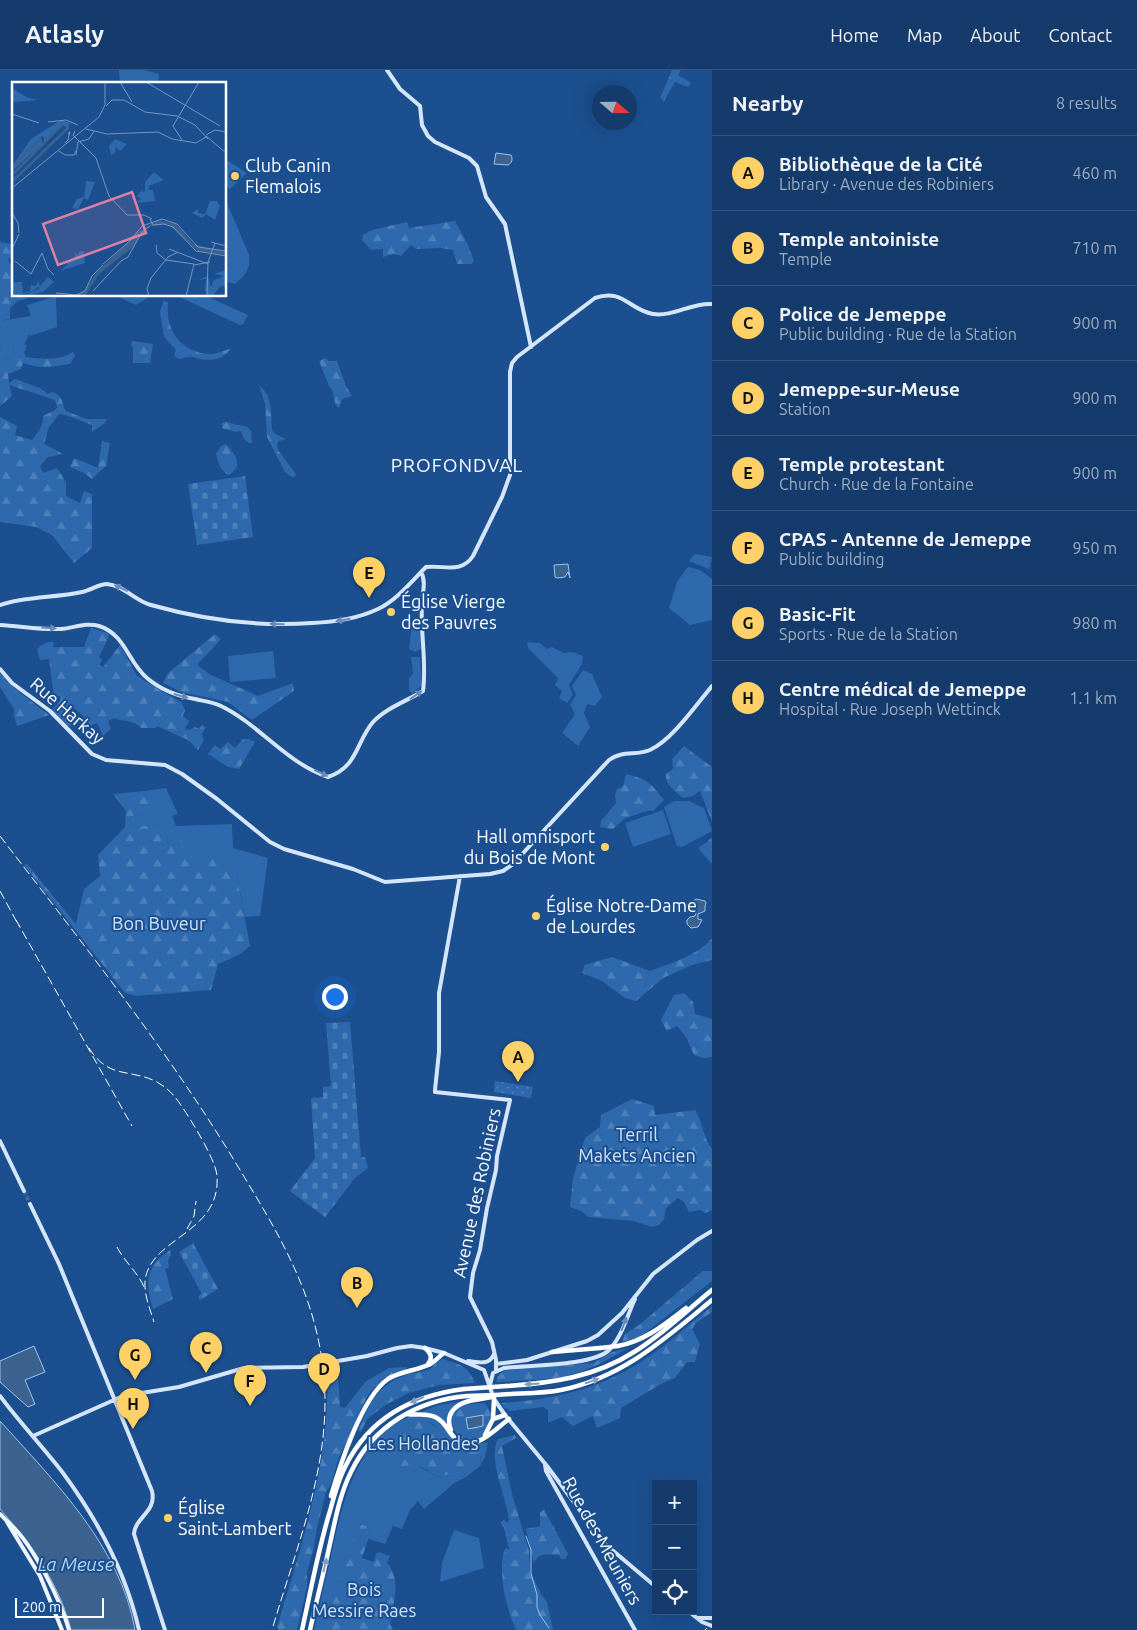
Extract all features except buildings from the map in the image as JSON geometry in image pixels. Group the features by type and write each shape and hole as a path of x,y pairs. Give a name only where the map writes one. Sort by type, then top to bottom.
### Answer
{"highway":[{"path":"302,1630 326,1524 345,1468 357,1447 369,1432 392,1413 418,1399 435,1394 464,1389 557,1382 606,1367 623,1359 646,1344 712,1290"},
{"path":"552,1352 618,1346 635,1342 655,1331 695,1301 702,1298"},
{"path":"310,1630 337,1513 351,1472 363,1451 387,1426 407,1414 437,1402 560,1390 594,1381 611,1374 652,1349 712,1300"},
{"path":"425,1348 431,1355 428,1366"},
{"path":"326,1524 326,1516 336,1480 368,1400 390,1378 428,1366 444,1353"},
{"path":"468,1399 458,1405 450,1415 449,1421 450,1427 457,1438 470,1442 480,1439 488,1430 493,1419 495,1397"},
{"path":"407,1414 430,1415 442,1421 457,1440 470,1444 482,1441 507,1417"},
{"path":"493,1419 507,1417"}],"main road":[{"path":"0,1514 24,1542 42,1571 60,1604 68,1630"},
{"path":"7,1522 40,1576 62,1630"}],"street":[{"path":"386,70 400,89 420,106 422,125 428,136 435,142 469,158 477,166 486,197 505,224 531,347"},
{"path":"0,605 83,592 104,584 116,585 149,605 190,616 219,621 287,625 326,622 361,616 380,609 390,602 426,567 459,568 468,563 490,522 510,475 510,372 516,357 595,298 609,294 654,314 665,314 702,304 712,305"},
{"path":"0,625 60,629 84,624 100,626 112,632 119,639 140,672 157,686 169,693 214,703 223,707 260,732 291,759 328,777 337,774 354,757 368,729 375,720 423,691 422,613 424,576 421,572"},
{"name":"Rue Harkay","path":"0,669 12,683 50,711 92,754 106,760 165,765 174,769 229,809 276,846 353,869 385,882 494,874 506,869 513,864 612,758 623,753 648,751 663,743 712,686"},
{"name":"Avenue des Robiniers","path":"460,876 440,981 439,1052 435,1092 510,1100 480,1239 480,1250 473,1273 470,1297 491,1339 494,1352 496,1364 490,1385"},
{"path":"0,1141 24,1191"},
{"path":"30,1204 59,1264 153,1498 149,1510 135,1528 134,1534 165,1630"},
{"path":"463,1360 496,1364 527,1360 587,1341 622,1313 653,1274 697,1240 712,1231"},
{"path":"33,1436 114,1400 138,1393 179,1387 244,1368 303,1367 411,1346 444,1353 485,1371 494,1372 504,1368 594,1359 608,1351 620,1333 638,1291"},
{"path":"494,1352 485,1371 495,1397 507,1417 608,1548 652,1584"},
{"path":"544,1364 545,1354"},
{"path":"0,1396 66,1478 90,1513 125,1584 139,1630"},
{"name":"Rue des Meuniers","path":"545,1465 546,1471 635,1630"},
{"path":"693,1615 702,1622 711,1627 711,1618 697,1618"}],"green space":[{"path":"119,70 144,70 159,74 158,82 120,82"},
{"path":"672,70 681,70 678,75 691,83 688,87 675,82 664,101 660,98"},
{"name":"Club Canin Flemalois","path":"226,160 247,173 230,189 226,186"},
{"path":"226,200 249,255 247,272 235,284 226,281"},
{"path":"455,221 474,261 471,264 457,264 453,250 441,248 416,249 410,246 401,256 393,254 383,257 383,249 371,250 362,240 363,235 372,230 407,222 409,228"},
{"path":"0,242 11,244 12,248 12,256 8,259 12,268 12,296 25,296 26,299 18,301 10,308 10,319 0,321"},
{"path":"57,296 57,327 30,336 29,334 24,346 14,346 12,356 9,360 6,360 0,347 0,321 31,316 27,305"},
{"path":"117,296 133,296 135,298 134,296 150,296 136,305"},
{"path":"177,296 206,296 248,315 243,324 240,325"},
{"path":"164,300 168,303 169,322 172,330 177,338 190,349 209,354 232,348 222,357 210,360 190,357 178,358 174,355 176,350 164,337 160,311"},
{"path":"132,341 153,344 150,363 133,363"},
{"path":"27,345 24,353 26,357 56,358 73,352 75,356 70,364 58,366 40,367 23,363 21,369 8,374 9,383 15,379 40,388 48,394 52,392 60,398 66,411 86,419 107,419 105,423 92,432 92,425 59,414 49,427 44,444 63,454 48,457 40,466 43,473 57,468 66,482 66,496 80,503 84,491 92,494 92,548 74,563 52,535 36,527 0,522 0,417 17,426 15,435 32,440 41,426 43,416 57,407 55,400 9,385 12,396 0,406 0,347 6,360 9,360 14,346"},
{"path":"325,358 329,361 337,361 346,386 352,396 342,399 339,408 335,403 333,392 319,361"},
{"path":"259,384 268,396 272,430 275,434 286,439 279,441 277,444 278,450 296,474 294,477 285,472 267,437 265,404"},
{"path":"226,422 247,427 251,431 252,443 244,439 241,431 236,432 222,428 222,423"},
{"path":"102,441 110,443 106,466 92,479 70,467 74,458 98,468"},
{"path":"226,444 235,455 237,464 234,471 229,475 221,469 216,454 221,446"},
{"path":"245,476 253,537 197,545 188,484"},
{"path":"695,554 712,557 709,569 689,561"},
{"path":"688,567 700,570 712,579 712,620 690,625 669,608 677,582"},
{"path":"413,617 420,618 421,649 415,652 409,649"},
{"path":"91,628 108,633 109,636 99,657 102,660 99,665 103,667 120,645 137,676 182,703 185,710 183,716 189,721 185,729 189,730 195,727 199,729 202,725 206,727 202,734 204,740 198,750 188,740 157,726 155,728 141,728 132,722 114,718 108,721 111,729 103,736 97,723 90,726 88,721 70,704 64,710 66,712 64,715 71,718 74,715 78,718 71,726 68,726 52,710 61,700 60,696 54,697 49,659 40,660 37,649 51,642 54,642 53,647 84,647"},
{"path":"215,634 221,639 197,665 211,675 258,696 293,683 294,691 252,720 228,702 181,692 163,683 168,673"},
{"path":"527,642 540,643 547,649 552,647 564,653 573,652 583,656 582,664 569,685 573,695 567,703 559,698 562,691 555,685 558,678 528,648"},
{"path":"273,651 276,678 230,682 228,656"},
{"path":"411,657 420,657 422,685 412,694 409,690 409,678 413,674"},
{"path":"583,670 592,674 602,697 595,706 587,704 584,713 590,727 578,746 562,733 575,714 570,705 576,695 572,686"},
{"path":"0,673 13,687 49,715 17,726 14,709 0,687"},
{"path":"243,739 255,742 239,769 228,767 208,754 215,745 220,749 228,742 235,748"},
{"path":"684,746 712,767 712,822 700,791 693,796 683,798 671,788 667,781 666,774 673,769 672,759"},
{"path":"626,774 648,782 664,800 654,810 624,819 613,829 600,827 601,821 616,803 615,795 617,789 623,786"},
{"path":"166,788 178,814 172,816 176,826 232,824 233,848 268,858 260,916 245,917 237,876 191,862 158,825 132,827 129,817 147,813 153,804 144,791"},
{"name":"Bon Buveur","path":"144,791 154,804 147,813 129,817 132,827 158,825 180,836 191,862 220,858 237,876 250,946 239,955 218,964 211,990 136,996 125,993 24,865 27,864 76,924 84,889 100,876 98,855 125,827 126,811 113,794"},
{"path":"674,801 689,801 704,808 712,831 682,847 677,846 664,807"},
{"path":"663,810 671,834 633,847 625,823"},
{"path":"712,837 712,864 698,848"},
{"path":"712,938 712,960 692,965 663,978 636,1001 625,998 602,981 582,973 585,965 612,957 650,971 675,962 699,950"},
{"path":"684,993 693,1002 695,1014 712,1019 712,1057 704,1058 694,1055 686,1037 677,1026 667,1031 661,1020 674,995"},
{"path":"350,1022 361,1157 365,1157 368,1168 355,1178 325,1217 290,1191 315,1158 311,1098 323,1097 323,1087 331,1086 326,1023"},
{"path":"495,1081 533,1087 531,1098 494,1092"},
{"name":"Terril Makets Ancien","path":"632,1099 654,1106 655,1115 695,1110 712,1149 712,1210 705,1213 700,1210 689,1212 684,1202 678,1198 666,1208 664,1219 659,1225 652,1227 634,1221 588,1217 581,1211 570,1207 573,1178 585,1138 600,1127 601,1115"},
{"path":"193,1243 218,1289 200,1300 198,1297 201,1292 179,1252"},
{"path":"170,1250 169,1267 165,1269 173,1299 153,1309 148,1283 149,1276 156,1263"},
{"path":"703,1271 712,1271 712,1281 641,1336 622,1342 625,1334 639,1325"},
{"path":"712,1306 712,1312 696,1323 692,1329 700,1344 695,1362 687,1362 675,1378 659,1385 621,1408 620,1418 597,1428 593,1416 573,1426 562,1417 548,1423 548,1410 543,1407 510,1411 507,1408 505,1409 501,1403 560,1395 603,1382 629,1369 654,1353"},
{"path":"628,1348 586,1370 571,1375 496,1382 498,1376 505,1370 593,1363 612,1352"},
{"path":"443,1359 459,1364 466,1369 475,1383 439,1385 409,1393 387,1404 367,1419 361,1432 358,1431 369,1407 385,1386 404,1376 428,1370"},
{"path":"407,1367 384,1379 370,1392 358,1415 351,1436 339,1457 331,1484 326,1492 307,1572 307,1586 297,1630 279,1630 277,1627 305,1533 320,1469 327,1405 327,1372 331,1369 338,1375 340,1407 345,1408 365,1382 389,1368"},
{"path":"464,1401 454,1407 446,1425 422,1412 438,1405"},
{"path":"485,1403 493,1416 485,1433 474,1441 461,1437 453,1426 452,1419 455,1412 461,1407 470,1404"},
{"path":"411,1416 427,1417 437,1421 455,1440 476,1444 488,1442 485,1457 480,1466 481,1454 477,1449 462,1450 456,1447 433,1424 425,1422 400,1433 399,1450 409,1461 437,1477 447,1475 466,1477 453,1484 424,1509 418,1501 410,1510 402,1529 393,1526 385,1544 369,1539 370,1534 366,1527 359,1524 326,1630 314,1630 340,1516 354,1475 364,1456 377,1440 392,1426"},
{"name":"Les Hollandes","path":"416,1418 438,1428 457,1448 481,1450 480,1466 466,1477 447,1475 437,1477 426,1469 411,1465 393,1468 389,1460 398,1449 397,1441 400,1433 397,1429"},
{"path":"515,1435 516,1438 502,1446 512,1494 529,1551 530,1572 547,1602 553,1630 516,1630 504,1590 502,1579 503,1558 505,1548 509,1549 501,1522 504,1519 507,1523 509,1520 496,1468 495,1448 498,1439"},
{"path":"544,1509 568,1554 565,1559 561,1559 559,1555 544,1554 538,1557 534,1563 526,1529 540,1526 540,1513"},
{"name":"Bois Messire Raes","path":"359,1524 366,1526 370,1534 362,1558 374,1562 376,1554 379,1552 390,1556 387,1563 392,1569 395,1584 390,1624 393,1630 326,1630 342,1569"},
{"path":"454,1530 479,1538 484,1568 440,1582 442,1563"}],"water":[{"path":"496,153 511,155 511,162 508,165 494,164"},
{"path":"568,564 570,578 568,572 565,577 555,577 554,565"},
{"path":"696,899 705,901 705,911 698,914 698,919 702,920 698,927 691,928 687,924 687,920 695,916 696,913 685,911 692,909 691,903"},
{"path":"34,1346 45,1372 25,1380 35,1404 28,1407 0,1382 0,1361"},
{"path":"483,1415 483,1426 468,1429 466,1418"},
{"name":"La Meuse","path":"0,1421 63,1492 100,1543 116,1571 127,1600 135,1630 71,1630 66,1613 43,1565 0,1509"}],"waterway":[{"path":"526,1536 531,1550 531,1573 537,1595 537,1607 549,1628"}],"tunnel":[{"path":"24,1191 30,1204"}],"railway":[{"path":"0,836 123,997 210,1122 270,1220 298,1275 308,1303 317,1333 323,1364 324,1428 320,1457 307,1516 272,1630"},
{"path":"0,891 19,926"},
{"path":"16,920 132,1126"},
{"path":"89,1048 104,1065 120,1072 147,1078 157,1082 169,1091 180,1104 206,1147 212,1158 217,1176 215,1195 208,1211 197,1223 159,1254 150,1266 145,1281 145,1291 154,1322"},
{"path":"187,1229 194,1216 196,1201"},
{"path":"117,1247 140,1279 145,1290"}],"place":[{"name":"Club Canin Flemalois","path":"235,176"},
{"name":"Temple protestant","path":"369,598"},
{"name":"Église Vierge des Pauvres","path":"391,612"},
{"name":"Hall omnisport du Bois de Mont","path":"605,847"},
{"name":"Église Notre-Dame de Lourdes","path":"536,916"},
{"name":"Bibliothèque de la Cité","path":"518,1082"},
{"name":"Temple antoiniste","path":"357,1308"},
{"name":"Police de Jemeppe","path":"206,1373"},
{"name":"Basic-Fit","path":"135,1380"},
{"name":"Jemeppe-sur-Meuse","path":"324,1394"},
{"name":"CPAS - Antenne de Jemeppe","path":"250,1406"},
{"name":"Centre médical de Jemeppe","path":"133,1429"},
{"name":"Église Saint-Lambert","path":"168,1518"}],"district":[{"name":"PROFONDVAL","path":"457,465"}]}
